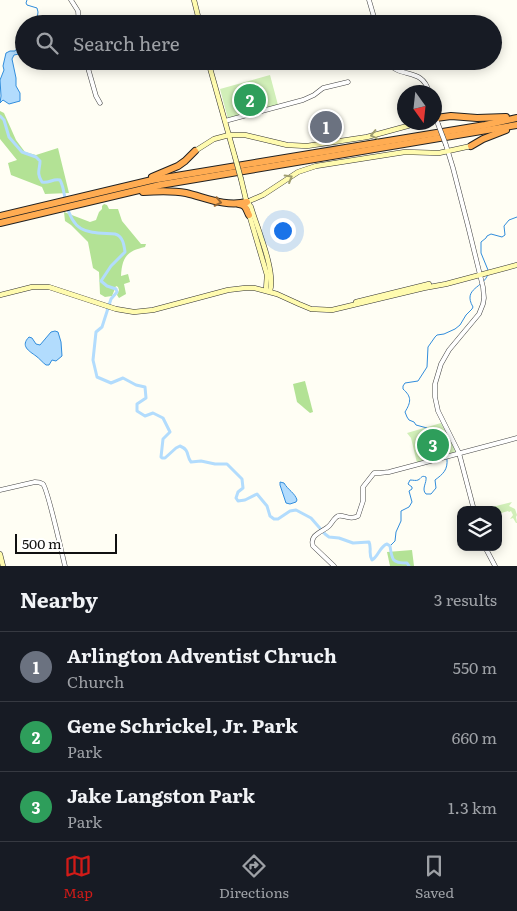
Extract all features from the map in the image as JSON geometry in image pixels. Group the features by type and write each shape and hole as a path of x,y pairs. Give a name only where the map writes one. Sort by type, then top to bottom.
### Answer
{"highway":[{"path":"442,117 517,117"},
{"path":"98,192 162,178 486,125 517,117"},
{"path":"471,146 483,139 517,126"},
{"path":"88,202 160,185 517,126"},
{"path":"0,215 47,204 71,202 156,175 174,168 195,151"},
{"path":"71,202 88,202 133,193 162,191 187,194 222,203 244,205 249,215"},
{"path":"238,204 250,203"},
{"path":"0,225 55,210 63,204"}],"main road":[{"path":"192,0 196,15"},
{"path":"212,70 241,178 270,266 272,275 270,289"},
{"path":"195,151 214,139 229,135 245,135 293,145 313,146 367,137 397,129"},
{"path":"250,203 298,172 316,166 400,153 434,154 471,146"},
{"path":"250,203 249,215 266,269 270,289"},
{"path":"249,215 252,216 255,222"},
{"path":"111,306 141,310 230,287 248,285 261,286 309,305 329,308 418,286 482,274 517,263"},
{"path":"261,286 266,284 268,280"},
{"path":"0,293 26,285 39,284 60,288 129,312 142,312 234,289 270,289"},
{"path":"0,554 3,566"}],"street":[{"path":"70,0 78,11 78,15"},
{"path":"369,0 373,15"},
{"path":"89,70 100,103"},
{"path":"396,70 420,78 426,85"},
{"path":"226,121 303,100 323,88 348,82"},
{"path":"440,130 455,174 482,274 484,298 481,311 446,354 439,368 435,384 438,411 459,453 473,506"},
{"path":"334,566 313,546 313,538 329,526 336,517 353,518 358,516 363,501 363,487 374,473 388,472 517,438"},
{"path":"0,490 41,482 48,499 65,566"},
{"path":"486,551 495,566"}],"green space":[{"path":"270,75 278,105 228,119 220,89"},
{"path":"0,111 4,113 16,140 25,152 36,155 58,148 69,193 45,194 42,187 11,175 8,163 17,160 0,139"},
{"path":"104,204 109,209 118,209 122,221 141,244 146,244 145,247 130,253 124,260 121,276 128,274 130,282 124,284 126,294 119,298 117,295 119,290 116,286 112,296 105,297 100,294 99,272 93,268 88,242 65,221 64,212 90,222 96,220"},
{"path":"305,381 313,412 310,413 297,402 293,384"},
{"path":"441,423 456,452 417,463 411,438 407,433"},
{"path":"512,502 509,506 515,509 517,523 513,518 510,519 513,515 511,511 502,513 502,506 496,506"},
{"path":"412,550 414,566 390,566 387,552"}],"water":[{"path":"15,51 12,59 20,101 9,104 3,100 0,103 0,80 4,70 6,53"},
{"path":"51,332 58,332 61,342 62,356 46,365 28,350 25,343 29,337 36,344 40,345"},
{"path":"280,482 284,483 295,495 296,502 286,503"}],"waterway":[{"path":"27,0 27,5 37,8 38,15"},
{"path":"0,116 4,120 9,137 22,152 36,157 40,161 39,174 42,182 60,180 73,221 83,230 115,234 123,241 125,252 111,266 101,281 107,286 116,289 117,292 111,299 102,327 96,332 93,360 97,377 111,383 123,378 136,385 145,387 146,398 137,404 137,411 145,416 153,413 163,418 170,432 163,439 161,457 165,458 180,446 187,451 191,462 201,461 227,464 242,479 243,488 238,492 236,498 238,501 257,494 267,506 270,516 274,519 278,519 290,511 296,510 311,518 329,537 353,543 369,542 372,560 387,544 390,546 391,555 394,560 407,563 409,566"},
{"path":"488,270 481,253 481,242 491,234 502,237 505,235 504,226 509,220 517,217"},
{"path":"447,455 445,450 429,445 430,436 427,428 416,425 407,417 405,412 410,400 403,386 405,383 418,381 427,367 428,347 437,335 444,334 460,325 473,307 470,301 472,292 486,279 488,274"},
{"path":"390,546 395,541 396,532 401,521 401,511 409,507 412,502 409,491 412,487 408,484 410,480 426,477 425,492 426,494 431,494 436,488 435,480 446,469 447,459"}],"place":[{"name":"Gene Schrickel, Jr. Park","path":"250,100"},
{"name":"Arlington Adventist Chruch","path":"326,127"},
{"name":"Jake Langston Park","path":"433,445"}]}
